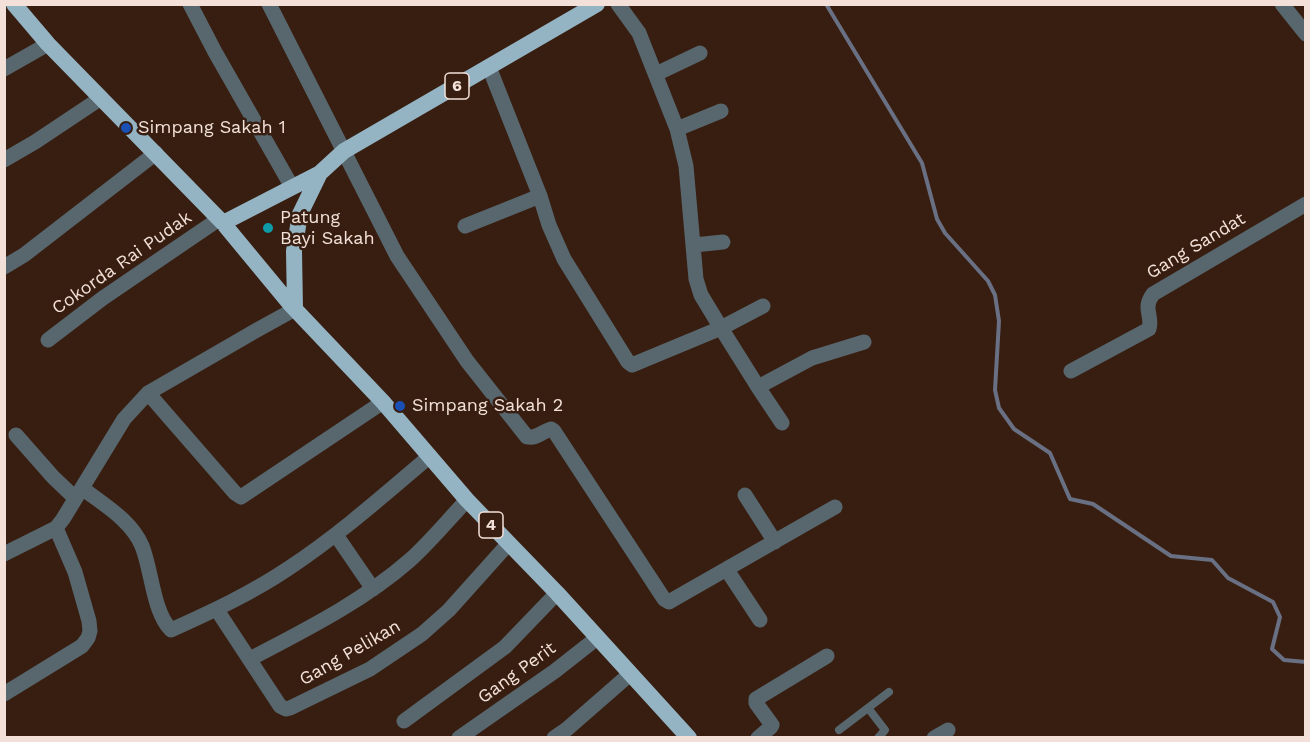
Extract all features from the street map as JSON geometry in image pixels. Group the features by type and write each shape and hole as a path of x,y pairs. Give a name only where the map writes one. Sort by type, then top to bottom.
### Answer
{"highway":[{"path":"14,4 48,44 221,221"},
{"name":"6","path":"221,221 320,173 344,151 597,4"},
{"name":"6","path":"295,309 294,251 300,214 320,173"},
{"name":"4","path":"221,221 295,309 383,402 467,500 557,593 689,738"}],"street":[{"path":"189,4 292,187"},
{"path":"618,4 639,33 677,129 686,166 694,245 694,269 701,295 782,423"},
{"path":"1282,4 1305,34"},
{"path":"271,5 397,256 467,361 527,436 534,438 552,429 554,431 664,599 669,602 835,507"},
{"path":"4,69 48,44"},
{"path":"656,74 700,53"},
{"path":"489,67 564,259 630,364 721,328 763,306"},
{"path":"4,160 101,98"},
{"path":"677,129 721,111"},
{"path":"4,267 24,255 156,153"},
{"path":"465,226 540,196"},
{"name":"Gang Sandat","path":"1071,371 1149,329 1147,306 1153,294 1305,204"},
{"name":"Cokorda Rai Pudak","path":"48,340 103,298 221,221"},
{"path":"694,245 723,242"},
{"path":"4,554 69,508 124,419 148,393 295,309"},
{"path":"758,387 812,358 864,342"},
{"path":"148,393 235,493 242,497 383,402"},
{"path":"4,694 82,646 90,631 75,572 69,508 53,477 16,435"},
{"path":"69,508 129,524 142,547 164,624 171,630 217,610 288,569 336,535 430,456"},
{"path":"745,495 775,542"},
{"path":"217,610 249,660 333,614 373,589 410,560 467,500"},
{"path":"336,535 373,589"},
{"name":"Gang Pelikan","path":"249,660 280,706 286,709 296,706 369,669 422,634 449,610 509,543"},
{"path":"727,570 760,620"},
{"path":"404,720 505,646 557,593"},
{"name":"Gang Perit","path":"459,738 555,671 597,638"},
{"path":"758,738 772,725 756,704 756,699 826,656"},
{"path":"554,738 630,674"},
{"path":"934,738 948,730"}],"lane":[{"path":"839,730 889,692"},
{"path":"868,708 885,730 878,738"}],"waterway":[{"path":"826,4 922,163 937,219 945,233 988,281 995,295 999,321 995,390 999,408 1014,429 1050,453 1070,499 1093,504 1171,556 1212,560 1228,578 1273,602 1280,617 1272,649 1284,660 1306,662"}],"place":[{"name":"Simpang Sakah 1","path":"126,128"},
{"name":"Patung Bayi Sakah","path":"268,228"},
{"name":"Simpang Sakah 2","path":"400,406"}]}
